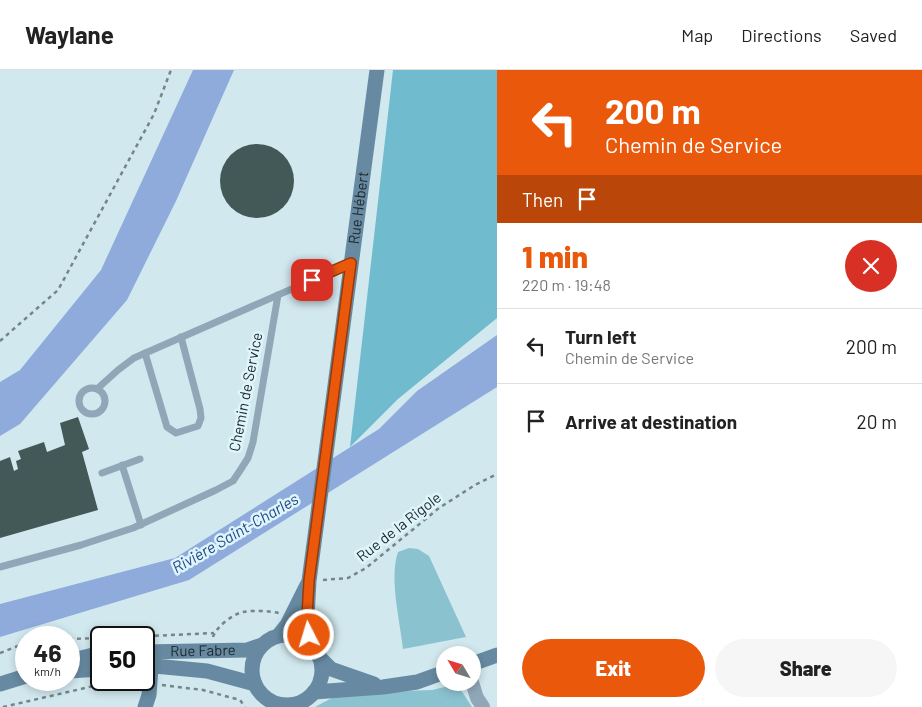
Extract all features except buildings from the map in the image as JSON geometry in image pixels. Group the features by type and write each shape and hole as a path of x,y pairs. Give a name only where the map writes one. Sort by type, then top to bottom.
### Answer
{"main road":[{"name":"Rue Hébert","path":"316,651 307,617 309,581 377,70"},
{"name":"Rue Hébert","path":"279,635 287,625 309,581"},
{"path":"316,651 321,675 314,692 308,698 292,706 265,702 255,684 252,664 255,654 262,645 279,635 297,636 316,651 331,669 383,686"},
{"name":"Rue Fabre","path":"155,657 247,650 262,645"},
{"path":"481,661 497,655"},
{"name":"Rue Fabre","path":"155,660 255,684"},
{"path":"314,692 417,682 436,675"},
{"path":"0,684 15,679"},
{"path":"145,707 149,691"}],"street":[{"path":"475,691 482,707"}],"lane":[{"name":"Chemin de Service","path":"97,389 134,358 351,263"},
{"name":"Chemin de Service","path":"0,567 81,545 141,525 232,481 248,458 253,442 278,295"},
{"path":"145,353 167,427 176,434 198,426 201,418 200,409 181,337"},
{"path":"102,473 140,459"},
{"path":"122,465 141,525"}],"path":[{"path":"0,341 58,290 154,114 171,70"},
{"name":"Rue de la Rigole","path":"309,581 348,578 366,568 439,508 475,485 497,474"},
{"path":"155,636 214,633"},
{"path":"0,652 15,647"},
{"path":"155,684 203,690 240,700 245,707"},
{"path":"3,707 90,688"}],"shaded area":[{"path":"393,70 497,70 497,318 398,399 350,447"},
{"path":"409,548 418,549 429,556 466,637 403,649 396,600 395,574 398,552"},
{"path":"462,691 472,707 315,707 341,693"}],"water":[{"path":"193,70 234,70 176,201 127,300 20,424 0,436 0,382 20,370 101,270"},
{"name":"Rivière Saint-Charles","path":"497,335 497,387 189,580 36,626 15,626 15,632 0,637 0,604 175,558 379,429 417,391"}],"route":[{"path":"309,635 307,617 309,581 317,532 351,263 312,280"}]}
